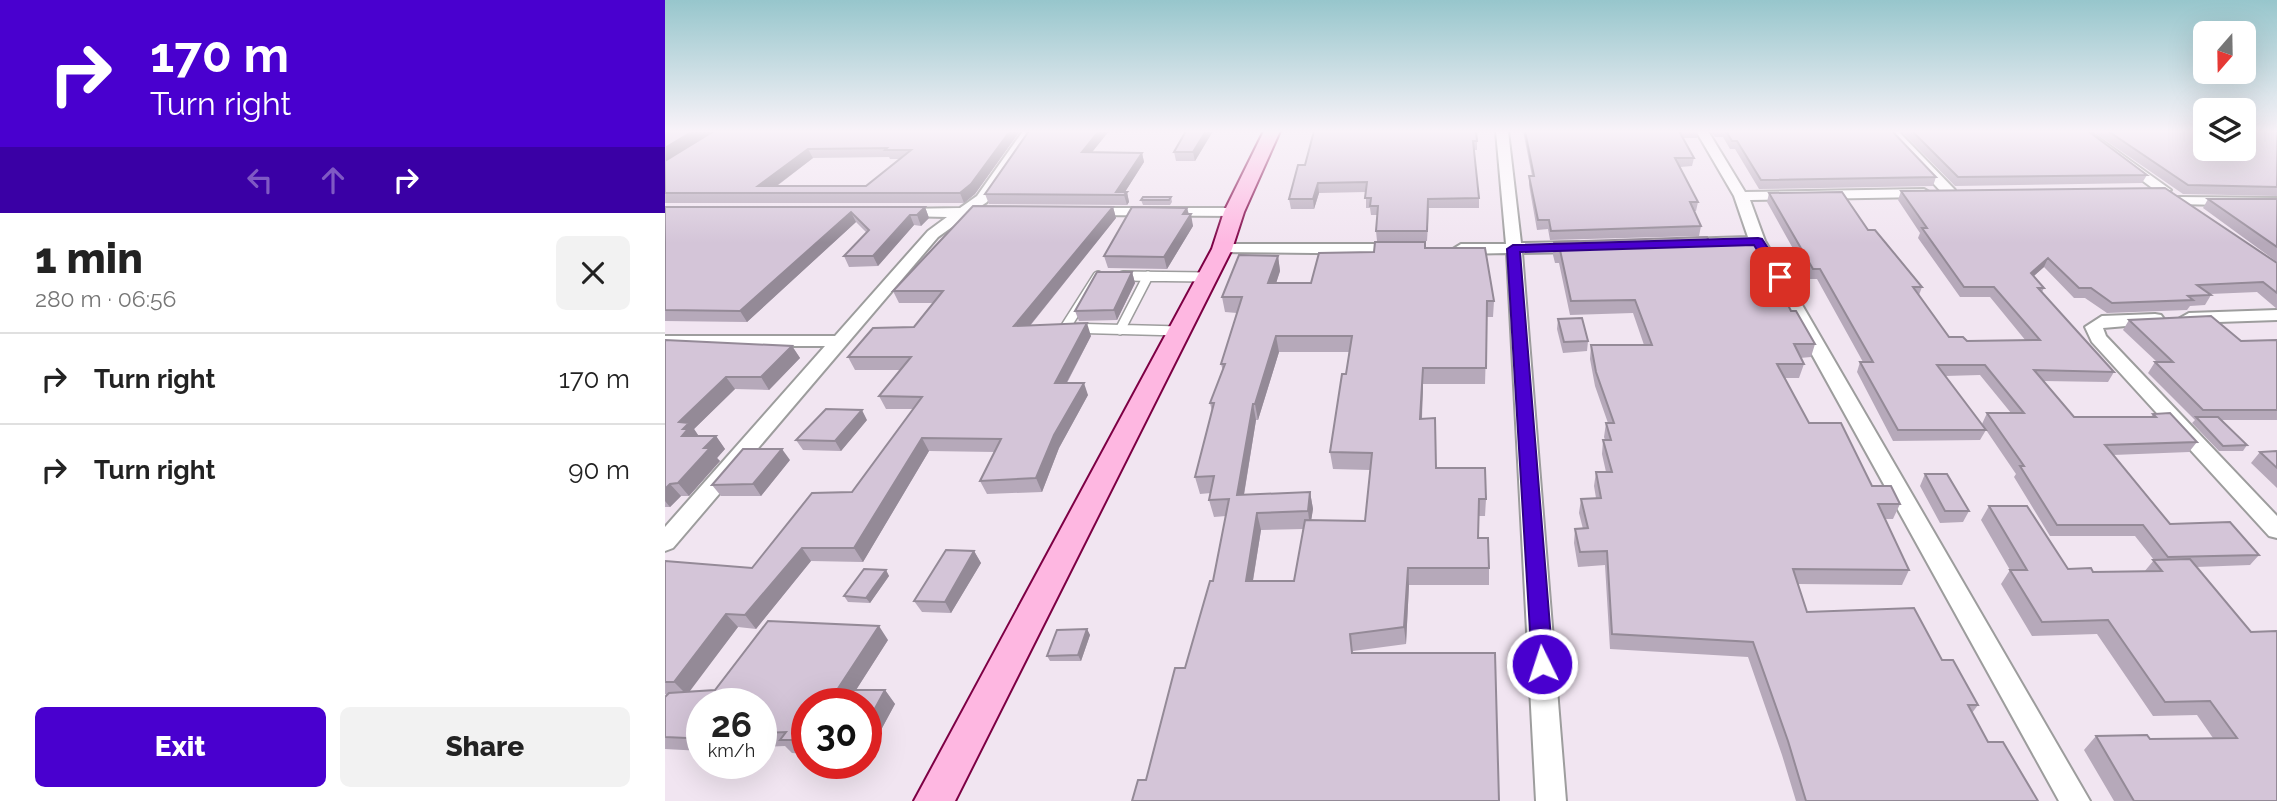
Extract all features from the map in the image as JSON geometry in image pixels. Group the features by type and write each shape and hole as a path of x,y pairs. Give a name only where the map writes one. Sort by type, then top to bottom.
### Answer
{"street":[{"path":"665,542 933,234 982,199 1004,168"},
{"path":"934,801 1222,249 1234,212 1254,168"},
{"path":"1505,168 1552,801"},
{"path":"1724,168 1741,196 1758,241 2075,801"},
{"path":"1741,196 1956,193 1930,168"},
{"path":"2134,168 2201,217"},
{"path":"2137,190 2164,190"},
{"path":"2179,201 2277,202"},
{"path":"881,212 1003,213"},
{"path":"1071,212 1234,212"},
{"path":"1663,244 1758,241"},
{"path":"1444,249 1595,246"},
{"path":"1222,249 1416,249"},
{"path":"2277,315 2102,321 2094,327 2098,338 2277,530"},
{"path":"665,341 841,341"}],"lane":[{"path":"1120,330 1148,276"},
{"path":"1180,331 1065,328 1094,278 1206,276"}],"building":[{"path":"665,168 782,168 758,186 866,186 888,168 982,168 960,193 665,193"},
{"path":"1003,168 1132,168 1116,192 1127,192 1124,195 985,194"},
{"path":"1297,168 1476,168 1479,198 1428,199 1427,231 1376,231 1378,206 1370,206 1371,198 1365,198 1367,182 1318,183 1313,199 1289,199"},
{"path":"1532,168 1680,168 1698,202 1690,202 1701,226 1551,231 1549,220 1538,220 1529,176 1534,176"},
{"path":"1754,168 1928,168 1936,177 1761,180"},
{"path":"1949,168 2138,168 2147,175 1958,177"},
{"path":"2163,168 2277,168 2277,187 2188,185"},
{"path":"2165,188 2277,263 2277,293 2263,282 2197,285 2211,295 2188,296 2193,300 2112,303 2091,288 2079,288 2048,258 2031,273 2044,288 2038,288 2114,372 2034,370 2074,417 2156,417 2153,414 2170,413 2197,442 2105,445 2170,524 2230,522 2259,555 2168,557 2143,525 2057,525 2020,466 2024,466 1987,413 2024,413 1985,365 1937,365 1986,430 1898,430 1860,362 1873,362 1820,269 1813,269 1769,193 1842,192 1868,230 1875,230 1922,287 1913,287 1949,337 1963,337 1967,341 2040,340 1994,287 1964,287 1922,228 1927,228 1901,191"},
{"path":"1143,197 1171,197 1169,200 1141,200"},
{"path":"2208,199 2277,199 2277,247"},
{"path":"973,206 1113,207 1014,326 1087,323 1055,383 1084,383 1054,435 1036,478 980,481 1001,439 922,438 854,548 802,548 745,615 726,614 674,682 665,682 665,561 752,568 812,493 852,492 922,397 879,396 911,357 848,357 873,328 914,327 943,291 893,291"},
{"path":"665,207 925,207 917,215 910,215 873,256 844,256 869,230 851,212 740,311 665,310"},
{"path":"1132,207 1187,208 1183,214 1191,214 1164,257 1104,256"},
{"path":"1707,237 1710,243 1757,243 1791,311 1796,311 1815,344 1794,344 1804,364 1777,364 1809,423 1841,423 1872,486 1891,486 1900,504 1878,504 1909,570 1793,569 1807,612 1914,608 1942,660 1953,660 1978,705 1968,705 1988,742 2003,742 2038,801 1806,801 1753,642 1612,634 1607,551 1580,552 1575,529 1588,528 1581,499 1601,498 1596,472 1612,472 1603,440 1611,440 1606,423 1614,423 1596,372 1591,345 1652,345 1635,300 1571,301 1560,250 1556,250 1554,242"},
{"path":"1375,242 1425,242 1425,248 1485,248 1494,301 1487,301 1486,368 1423,368 1420,419 1435,418 1436,468 1485,468 1486,499 1479,499 1478,538 1488,538 1489,568 1408,568 1404,627 1350,634 1352,653 1495,653 1499,801 1132,801 1138,780 1146,780 1175,668 1185,668 1210,581 1213,581 1229,499 1209,500 1214,476 1195,477 1214,403 1210,403 1225,364 1221,364 1242,297 1222,297 1239,255 1278,256 1268,283 1311,283 1319,253 1374,252","holes":["1276,336 1352,336 1346,374 1342,374 1330,452 1372,453 1365,521 1305,520 1294,581 1246,581 1257,513 1308,511 1310,492 1237,495 1253,404"]},
{"path":"1097,272 1132,272 1114,310 1075,311"},
{"path":"2211,316 2241,341 2277,340 2277,410 2203,410 2155,362 2173,362 2129,320"},
{"path":"1582,318 1588,341 1564,342 1558,319"},
{"path":"665,340 792,346 761,377 726,377 679,422 689,423 683,429 688,429 682,436 716,436 704,448 710,448 678,483 670,484 665,489"},
{"path":"826,409 862,410 835,441 796,440"},
{"path":"2196,417 2218,417 2247,445 2223,446"},
{"path":"743,449 782,449 753,484 712,485"},
{"path":"2277,451 2277,468 2260,452"},
{"path":"1925,474 1947,474 1969,511 1945,511"},
{"path":"1989,506 2027,506 2068,569 2091,568 2093,572 2162,571 2153,560 2190,559 2251,632 2277,631 2277,801 2134,801 2096,736 2147,735 2150,739 2237,738 2210,701 2165,702 2108,620 2042,622 2010,570 2027,570"},
{"path":"946,550 974,551 945,602 914,601"},
{"path":"864,569 886,570 866,598 844,596"},
{"path":"768,621 879,626 838,688 791,688 791,740 780,740 786,732 777,732 777,688 717,688"},
{"path":"1087,629 1078,655 1047,656 1057,630"},
{"path":"686,692 686,738 665,737 665,697 669,693"}],"route":[{"path":"1542,664 1513,249 1758,241 1780,277"}]}
